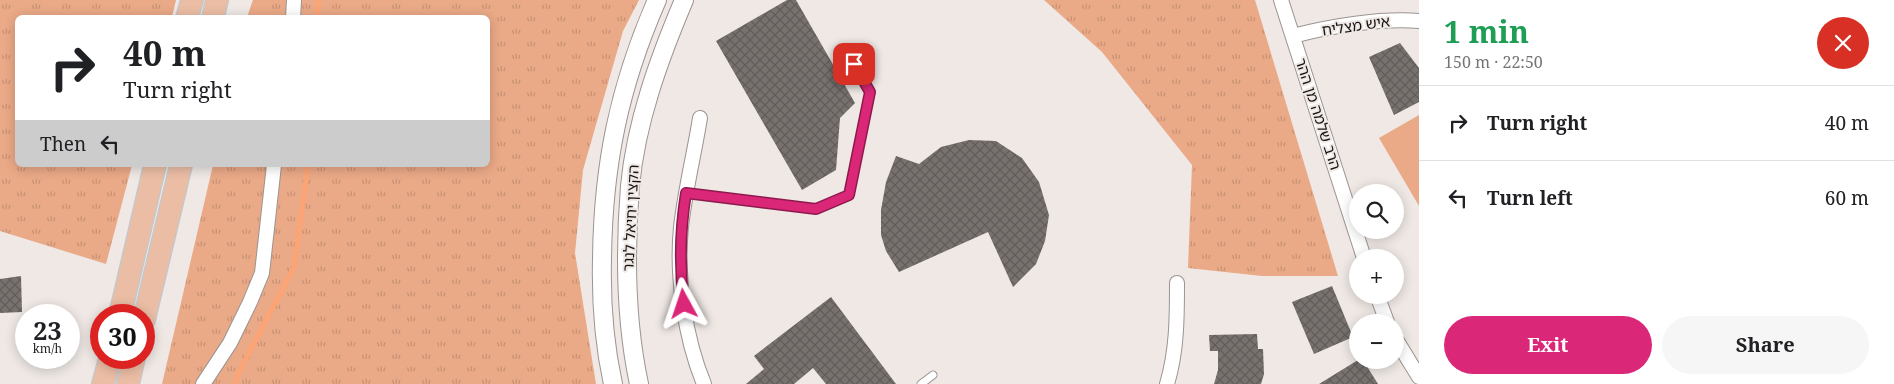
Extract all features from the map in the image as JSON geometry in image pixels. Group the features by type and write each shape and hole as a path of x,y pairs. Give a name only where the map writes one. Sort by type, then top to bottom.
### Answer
{"main road":[{"path":"188,15 192,0"},
{"path":"214,15 217,0"},
{"path":"123,304 155,167"},
{"path":"148,304 181,167"},
{"path":"103,384 107,369"},
{"path":"128,384 131,369"}],"street":[{"path":"293,15 294,0"},
{"name":"הקצין יחיאל לנגר","path":"613,384 604,331 601,290 605,182 609,153 625,88 636,52 656,0"},
{"name":"הקצין יחיאל לנגר","path":"639,384 632,349 627,289 630,185 634,157 649,95 663,52 684,0"},
{"name":"הרב שלמה מן ההר","path":"1282,0 1361,249"},
{"name":"איש מצליח","path":"1293,36 1365,22 1419,21"},
{"path":"700,118 681,228 682,287 692,349 704,384"},
{"path":"202,384 230,343 262,273 274,167"},
{"path":"1168,384 1177,322 1177,283"},
{"path":"1404,353 1419,377"}],"lane":[{"path":"686,193 816,209 849,195 870,92 847,50"},
{"path":"921,384 933,375"}],"green space":[{"path":"0,0 176,0 172,15 15,15 15,167 131,167 106,264 0,231"},
{"path":"253,0 639,0 623,31 583,170 575,253 596,384 162,384 213,167 490,167 490,15 248,15"},
{"path":"1044,0 1255,0 1338,276 1262,276 1188,268 1192,165 1102,52"},
{"path":"1419,115 1419,206 1379,138"}],"building":[{"path":"787,0 796,0 855,103 840,118 836,170 802,190 716,41"},
{"path":"1400,43 1419,68 1419,102 1394,115 1369,57"},
{"path":"969,140 996,141 1022,158 1039,182 1049,215 1045,241 1036,264 1013,287 988,232 899,272 886,251 881,235 881,210 886,182 896,156 919,164 941,147"},
{"path":"21,276 22,304 15,304 15,312 0,313 0,279"},
{"path":"1332,286 1349,327 1349,339 1314,354 1292,302"},
{"path":"831,297 896,384 826,384 813,368 794,384 746,384 764,369 754,356"},
{"path":"1257,334 1258,349 1263,349 1264,374 1261,384 1214,384 1218,370 1218,351 1210,351 1209,335"},
{"path":"1349,366 1349,369 1369,369 1378,384 1319,384"}],"waterway":[{"path":"317,15 319,0"},
{"path":"235,384 240,370 294,267 308,167"}],"route":[{"path":"684,304 680,254 681,228 686,193 816,209 849,195 870,92 854,64"}]}
